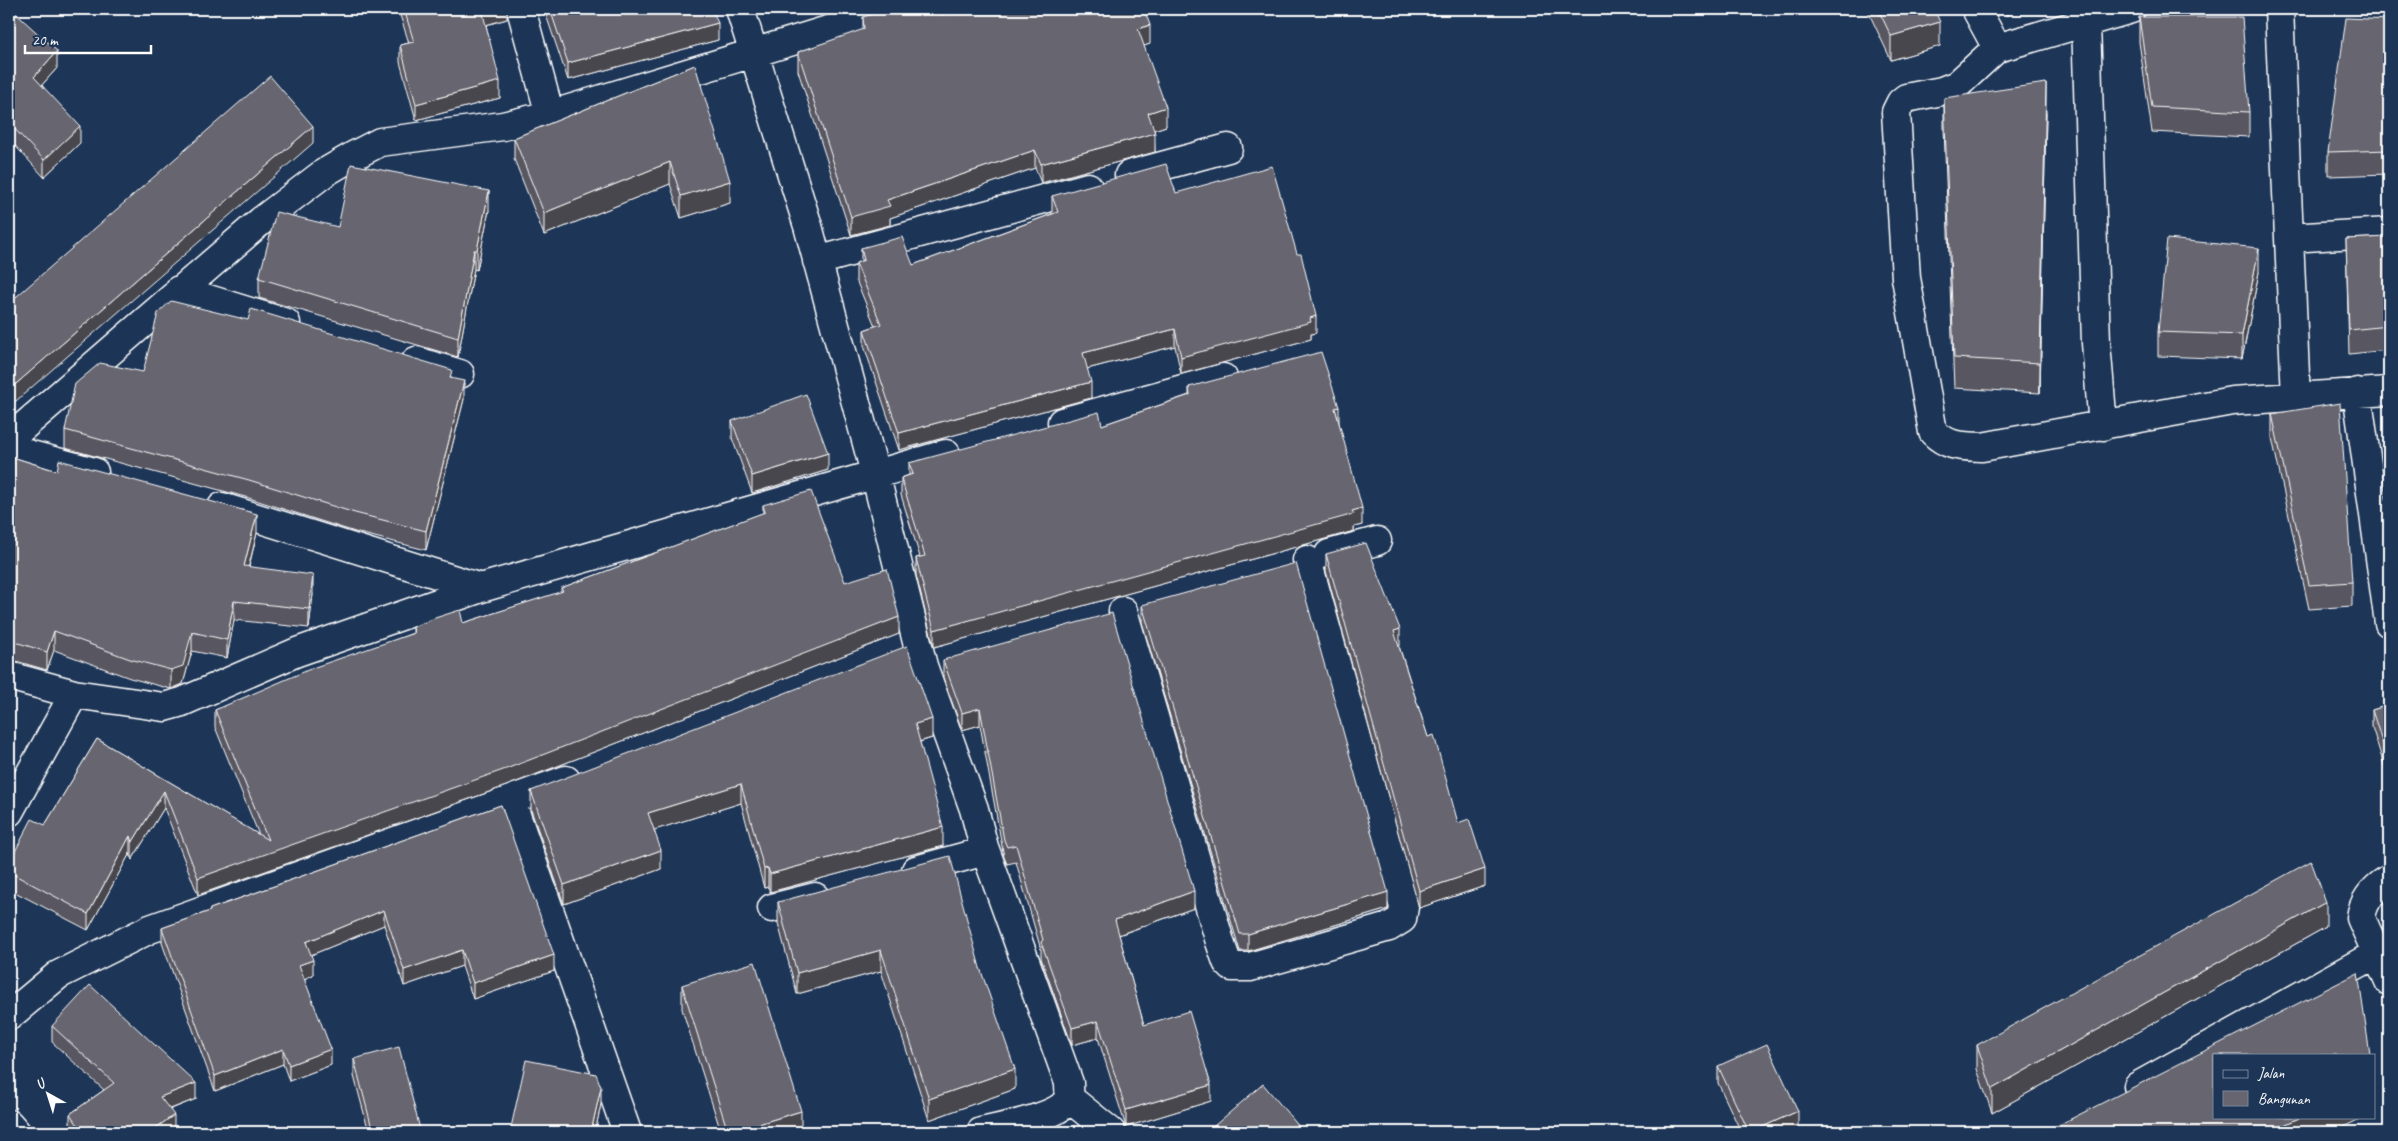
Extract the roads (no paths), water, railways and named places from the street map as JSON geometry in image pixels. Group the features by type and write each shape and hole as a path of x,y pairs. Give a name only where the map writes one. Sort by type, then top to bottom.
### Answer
{"street":[{"path":"521,9 550,115"},
{"path":"740,9 752,54 808,226 876,473 913,654 974,808 986,852 1069,1083 1069,1098 1063,1105 1048,1114 981,1132"},
{"path":"9,439 261,221 324,173 380,142 503,126 550,115 897,9"},
{"path":"1976,9 1997,48"},
{"path":"2131,9 1997,48 1957,85 1942,91 1906,98 1901,102 1896,112 1906,278 1933,432 1943,442 1954,446 1982,447 2232,402 2389,391"},
{"path":"2279,9 2296,398"},
{"path":"2086,22 2096,342 2103,426"},
{"path":"817,262 1228,148"},
{"path":"2289,238 2389,232"},
{"path":"180,290 307,329"},
{"path":"388,353 460,374"},
{"path":"1037,429 1246,372"},
{"path":"2357,392 2389,623"},
{"path":"9,676 74,694 164,707 182,702 297,652 481,588 970,447"},
{"path":"9,449 122,480"},
{"path":"198,501 481,588"},
{"path":"1280,567 1377,540"},
{"path":"1123,611 1227,962 1232,967 1250,968 1389,927 1402,919 1404,907 1307,560"},
{"path":"1094,619 1151,603"},
{"path":"913,654 952,658"},
{"path":"9,812 74,694"},
{"path":"9,1016 58,975 150,929 585,773"},
{"path":"511,801 627,1132"},
{"path":"893,876 986,852"},
{"path":"2389,879 2379,885 2362,906 2362,918 2389,981"},
{"path":"772,908 837,891"},
{"path":"2117,1098 2376,954"},
{"path":"1069,1098 1111,1132"},
{"path":"9,1124 16,1132"}]}
